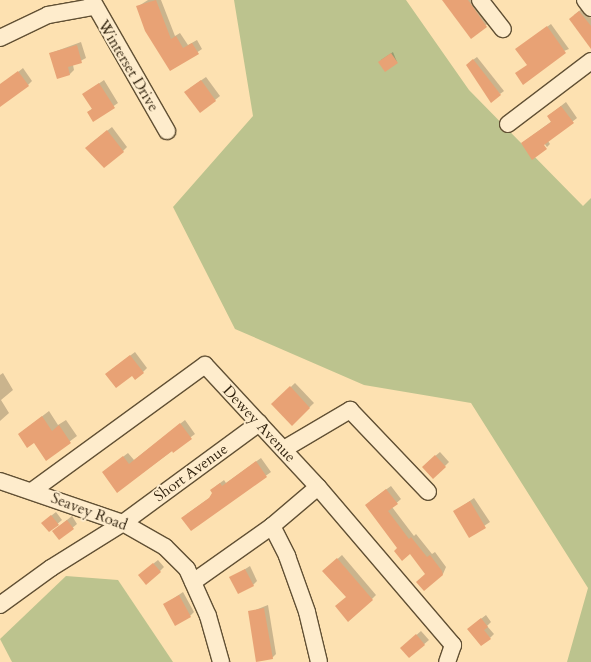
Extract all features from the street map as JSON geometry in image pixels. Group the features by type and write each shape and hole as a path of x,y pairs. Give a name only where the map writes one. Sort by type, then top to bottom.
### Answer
{"street":[{"path":"480,0 503,30"},
{"path":"584,0 591,8"},
{"path":"0,38 48,14 92,3"},
{"name":"Winterset Drive","path":"92,3 167,131"},
{"path":"508,124 591,61"},
{"name":"Dewey Avenue","path":"32,491 205,365 318,487 453,645 447,662"},
{"path":"284,449 350,410 428,492"},
{"name":"Short Avenue","path":"0,605 51,568 123,523 259,423"},
{"name":"Seavey Road","path":"0,480 123,523 165,547 187,569 208,616 221,662"},
{"path":"193,582 272,526 318,487"},
{"path":"272,526 287,556 307,612 320,662"}],"green space":[{"path":"234,0 406,0 469,90 583,206 591,198 591,662 567,662 588,588 471,403 364,385 235,329 173,207 253,116"},
{"path":"66,576 118,580 173,662 12,662 0,639"}],"building":[{"path":"156,0 171,39 176,36 183,48 192,43 199,54 170,71 145,31 136,6"},
{"path":"442,0 468,0 487,27 471,39"},
{"path":"579,11 591,26 591,49 569,19"},
{"path":"547,26 566,53 523,85 515,73 527,65 515,49"},
{"path":"77,45 82,63 68,67 70,75 57,79 49,53"},
{"path":"391,53 398,63 385,72 378,62"},
{"path":"473,59 501,95 491,103 466,65"},
{"path":"18,71 29,86 0,107 0,84"},
{"path":"201,80 216,101 200,113 184,92"},
{"path":"99,83 115,108 93,122 87,112 92,109 82,94"},
{"path":"561,106 574,123 544,145 547,149 532,160 521,143 551,122 547,116"},
{"path":"107,130 124,152 104,168 85,148"},
{"path":"130,355 144,373 135,380 132,376 116,388 105,374"},
{"path":"290,386 310,408 292,426 271,404"},
{"path":"42,416 52,431 59,425 71,443 46,461 34,443 27,448 18,434"},
{"path":"180,423 192,439 173,453 172,451 117,493 102,472 123,456 129,464"},
{"path":"435,455 446,467 433,479 422,467"},
{"path":"256,461 267,477 191,531 181,518 209,498 212,493 210,490 220,483 222,486"},
{"path":"386,489 398,504 388,511 409,539 411,537 427,557 430,555 442,571 443,575 424,591 416,582 425,574 410,554 402,561 394,551 397,548 365,505"},
{"path":"470,501 486,528 469,538 453,511"},
{"path":"51,515 59,525 49,532 41,523"},
{"path":"67,520 74,529 59,540 52,531"},
{"path":"337,558 373,600 348,622 335,606 346,597 322,571"},
{"path":"153,563 161,572 146,585 138,575"},
{"path":"245,569 254,586 238,594 229,577"},
{"path":"179,595 191,617 175,626 163,604"},
{"path":"264,608 273,659 256,662 248,611"},
{"path":"481,618 488,627 484,630 491,639 481,646 467,629"},
{"path":"416,634 425,645 409,658 400,648"}]}
